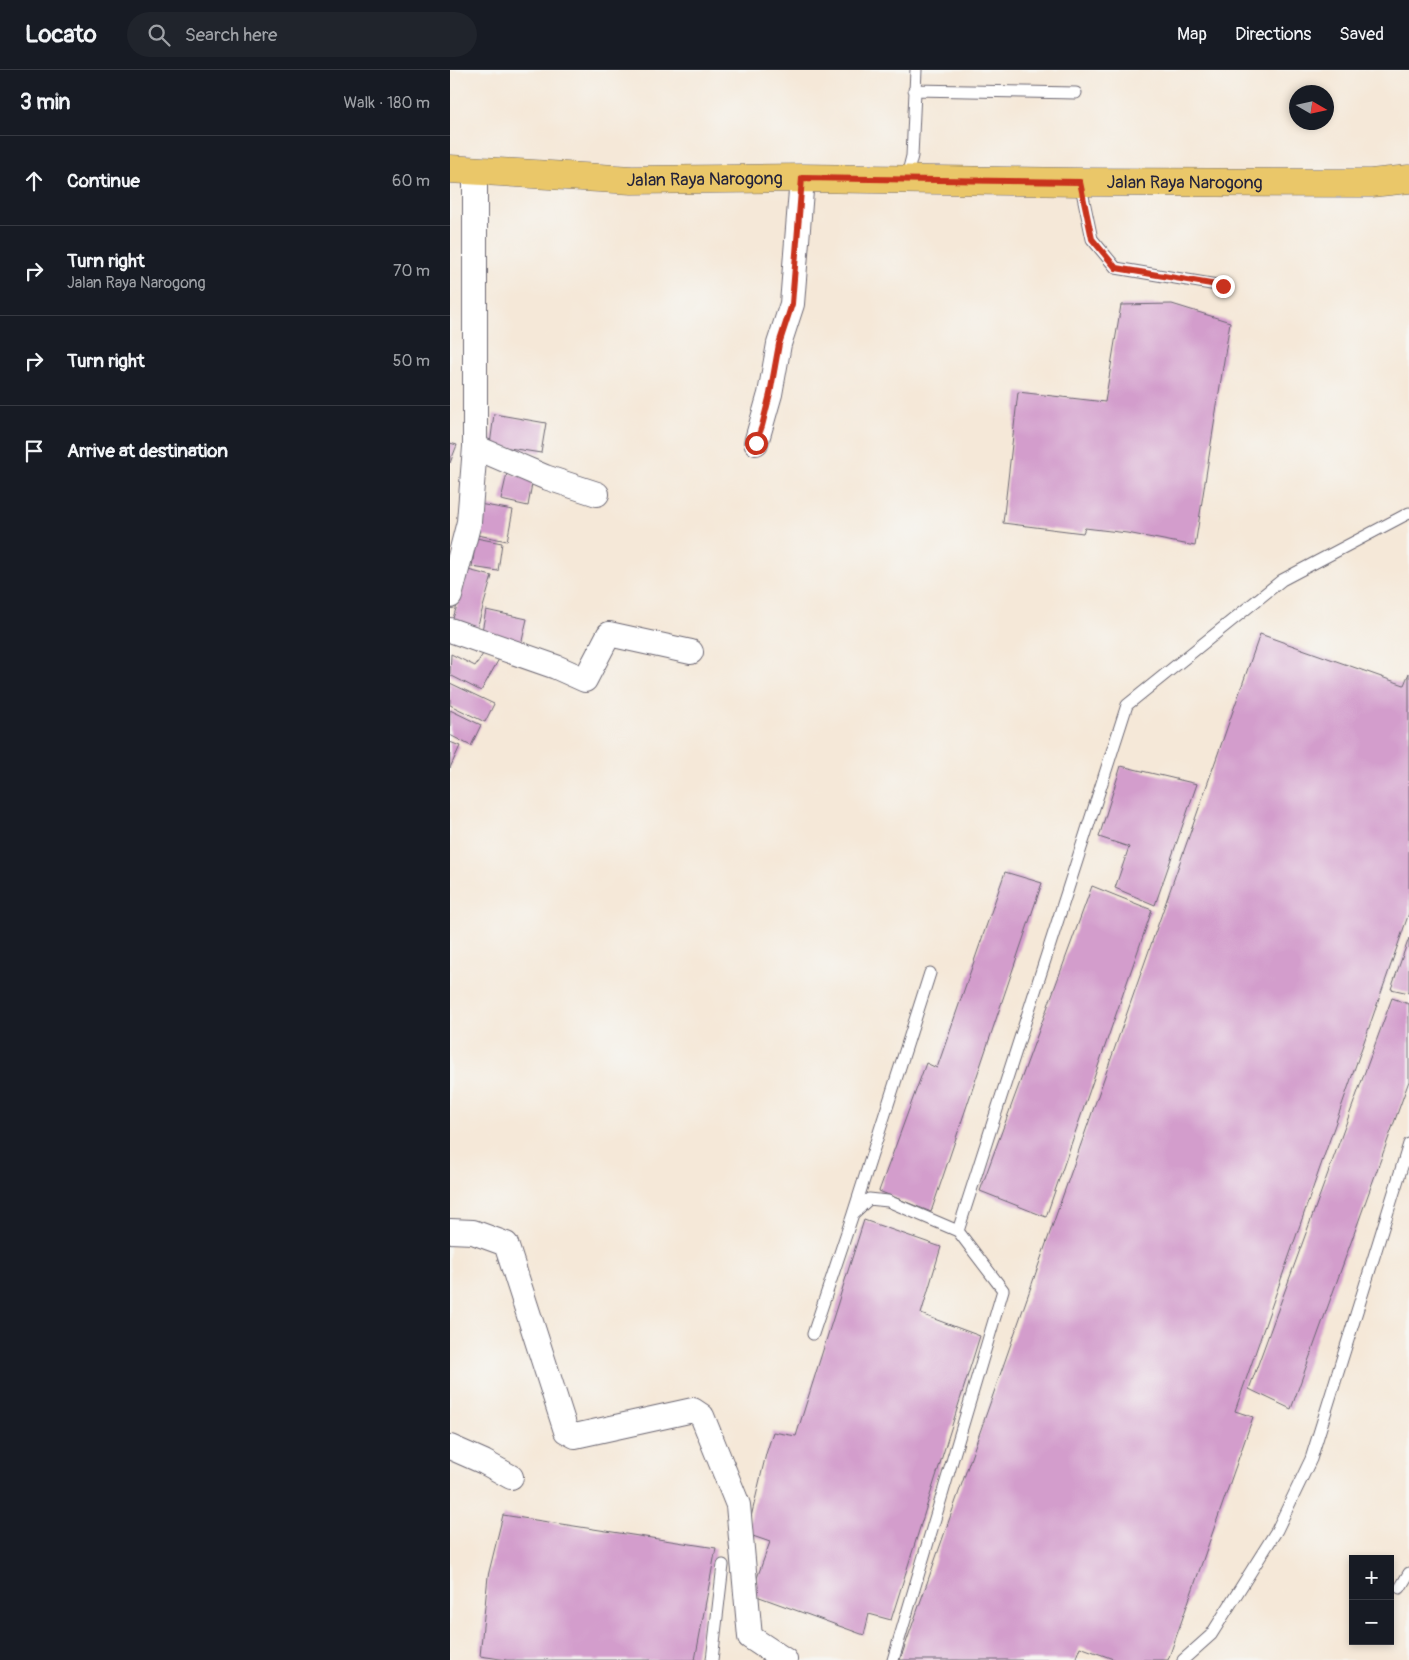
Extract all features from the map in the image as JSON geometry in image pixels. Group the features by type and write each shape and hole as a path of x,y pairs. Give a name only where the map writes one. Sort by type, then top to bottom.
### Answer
{"main road":[{"name":"Jalan Raya Narogong","path":"462,170 632,180 802,178 1080,182 1371,183 1409,179"}],"street":[{"path":"450,596 469,522 475,447 462,170"},
{"path":"756,443 770,394 779,344 792,304 802,178"},
{"path":"475,447 545,477 597,494"},
{"path":"450,630 556,666 585,680 609,634 691,652"},
{"path":"450,1231 473,1232 506,1244 566,1431 575,1436 693,1410 702,1416 738,1505 750,1637 786,1660"},
{"path":"450,1448 484,1462 511,1477"}],"lane":[{"path":"906,180 912,156 916,70"},
{"path":"914,90 1076,93"},
{"path":"1080,182 1092,239 1116,268 1223,286"},
{"path":"958,1231 1127,705 1282,580 1409,513"},
{"path":"813,1334 930,973"},
{"path":"1183,1660 1211,1635 1278,1530 1311,1459 1409,1144"},
{"path":"853,1214 869,1199 879,1199 888,1201 958,1231 1003,1290 893,1660"},
{"path":"712,1660 723,1565"},
{"path":"1400,1588 1409,1573"}],"building":[{"path":"1172,304 1230,322 1195,546 1127,533 1085,528 1083,533 1003,523 1018,392 1105,402 1121,305"},
{"path":"494,414 546,423 541,453 490,445"},
{"path":"450,443 457,445 450,463"},
{"path":"507,473 533,478 528,506 501,500"},
{"path":"479,504 513,510 507,541 473,534"},
{"path":"476,538 502,543 498,571 472,567"},
{"path":"468,570 492,576 475,635 450,628"},
{"path":"486,610 527,619 521,645 481,636"},
{"path":"1260,634 1404,685 1409,673 1409,913 1235,1411 1253,1417 1168,1660 1116,1660 1080,1647 1075,1660 900,1660"},
{"path":"485,651 499,659 481,691 450,675 451,654 475,666"},
{"path":"450,683 494,704 485,722 450,705"},
{"path":"450,710 481,725 471,746 450,735"},
{"path":"450,742 460,746 450,768"},
{"path":"1121,766 1197,784 1155,905 1115,888 1129,847 1099,837"},
{"path":"1005,872 1042,883 931,1212 879,1191 926,1063 937,1068"},
{"path":"1092,886 1152,910 1046,1217 980,1191"},
{"path":"1409,938 1409,993 1391,989"},
{"path":"1392,998 1409,1004 1409,1081 1291,1409 1249,1389"},
{"path":"864,1220 941,1247 921,1314 980,1336 891,1620 869,1614 864,1635 754,1595 757,1578 770,1542 747,1534 773,1432 796,1436"},
{"path":"503,1515 716,1548 695,1660 507,1660 480,1656 488,1576"}],"route":[{"path":"756,443 770,394 779,344 792,304 802,178 1080,182 1092,239 1116,268 1223,286"}]}
